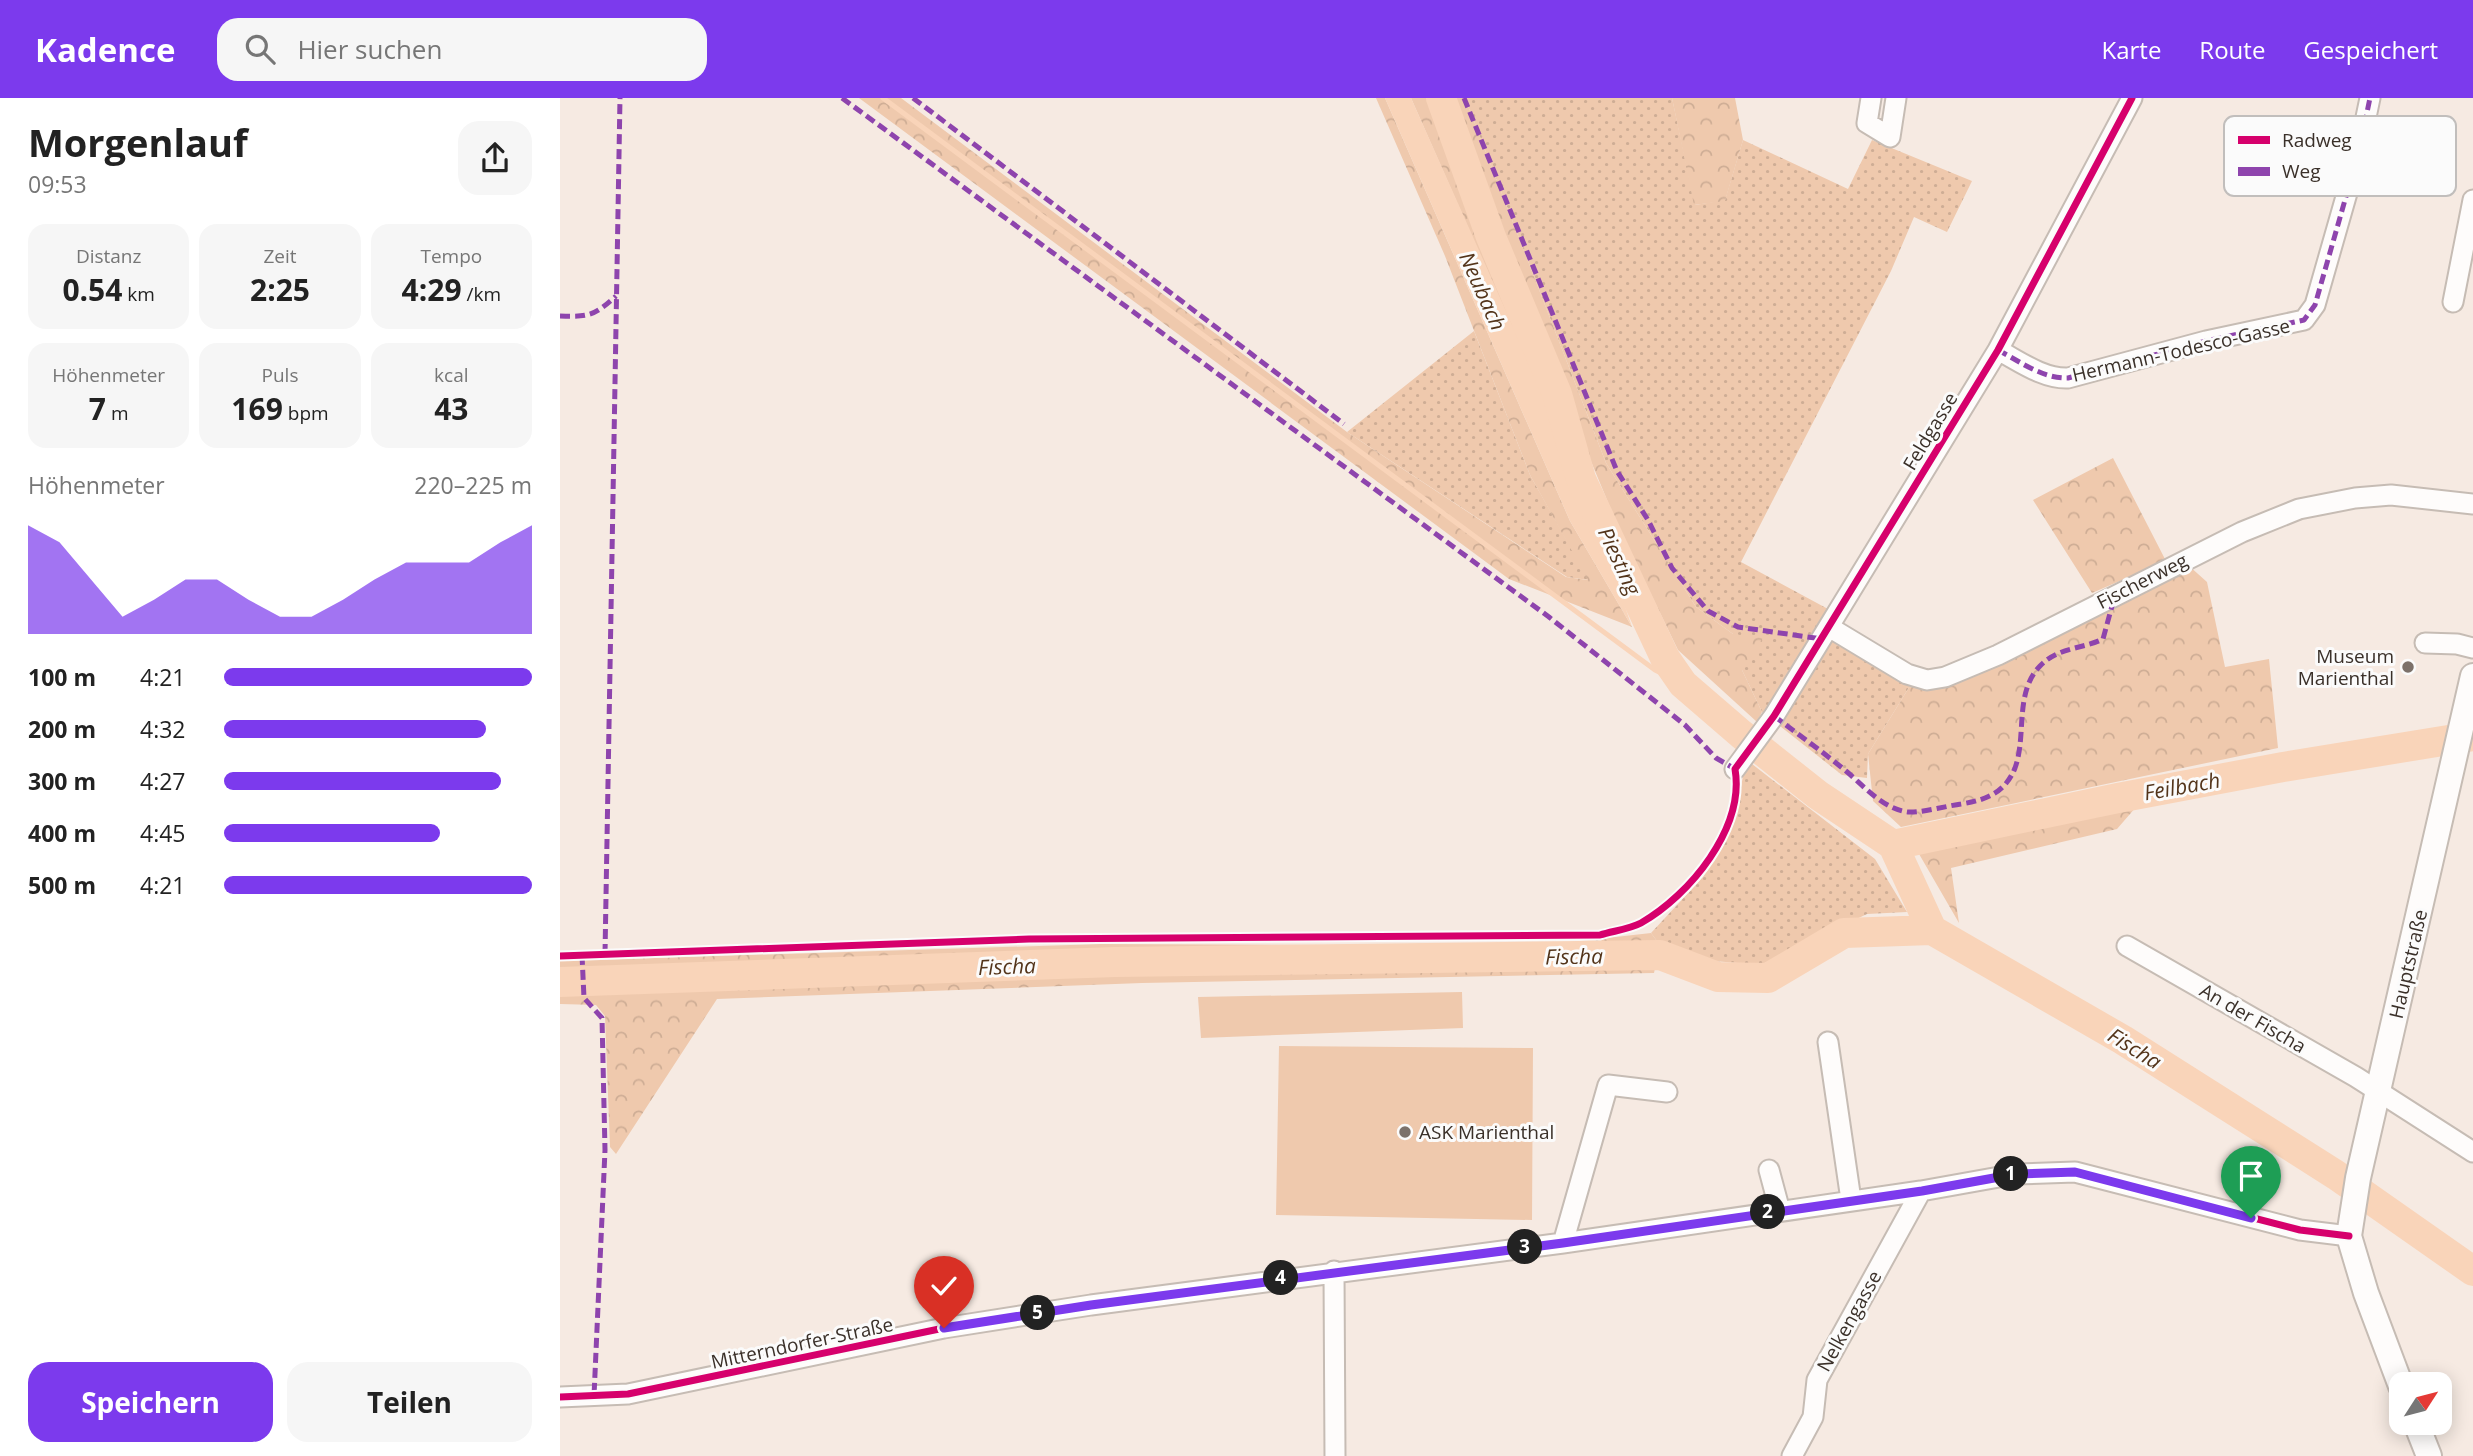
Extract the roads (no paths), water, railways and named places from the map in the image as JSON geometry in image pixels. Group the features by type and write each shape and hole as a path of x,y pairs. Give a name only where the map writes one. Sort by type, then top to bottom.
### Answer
{"main road":[{"name":"Hauptstraße","path":"2349,1236 2358,1178 2473,676"},
{"path":"2349,1236 2366,1293 2396,1372"},
{"path":"2421,1435 2429,1456"}],"street":[{"path":"1871,98 1867,123 1890,136 1896,98"},
{"name":"Feldgasse","path":"1740,762 1829,627 1998,350 2132,98"},
{"name":"Hermann-Todesco-Gasse","path":"2367,116 2370,98"},
{"name":"Hermann-Todesco-Gasse","path":"1998,350 2044,374 2055,378 2068,378 2206,341 2305,320 2315,305 2347,196"},
{"path":"2453,302 2469,235 2473,200"},
{"name":"Fischerweg","path":"1829,627 1907,674 1927,680 1945,677 1998,655 2242,532 2299,509 2354,498 2391,495 2473,504"},
{"path":"2425,643 2457,644 2473,648"},
{"name":"An der Fischa","path":"2127,946 2356,1077 2473,1152"},
{"path":"1828,1042 1851,1200"},
{"path":"1563,1243 1608,1085 1667,1093"},
{"path":"1769,1170 1780,1211"},
{"name":"Mitterndorfer-Straße","path":"560,1397 628,1394 944,1328 1091,1305 1563,1243 1922,1191 2016,1174 2075,1172 2300,1230 2349,1236"},
{"name":"Nelkengasse","path":"1792,1456 1813,1417 1817,1380 1922,1191"},
{"path":"1334,1271 1335,1456"}],"water":[{"name":"Neubach","path":"1385,98 1411,98 1581,479 1632,627 1570,521"}],"waterway":[{"path":"883,98 1655,670 1683,684"},
{"name":"Piesting","path":"1441,98 1491,237 1557,394 1581,479 1665,658 1683,684 1741,734 1818,795 1893,845 1932,930"},
{"name":"Feilbach","path":"1893,845 2118,798 2283,767 2473,736"},
{"name":"Fischa","path":"560,982 1115,962 1660,955 1718,977 1768,978 1844,933 1932,930 2123,1040 2336,1175 2473,1271"}],"place":[{"name":"Museum Marienthal","path":"2408,667"},
{"name":"ASK Marienthal","path":"1405,1132"}]}
